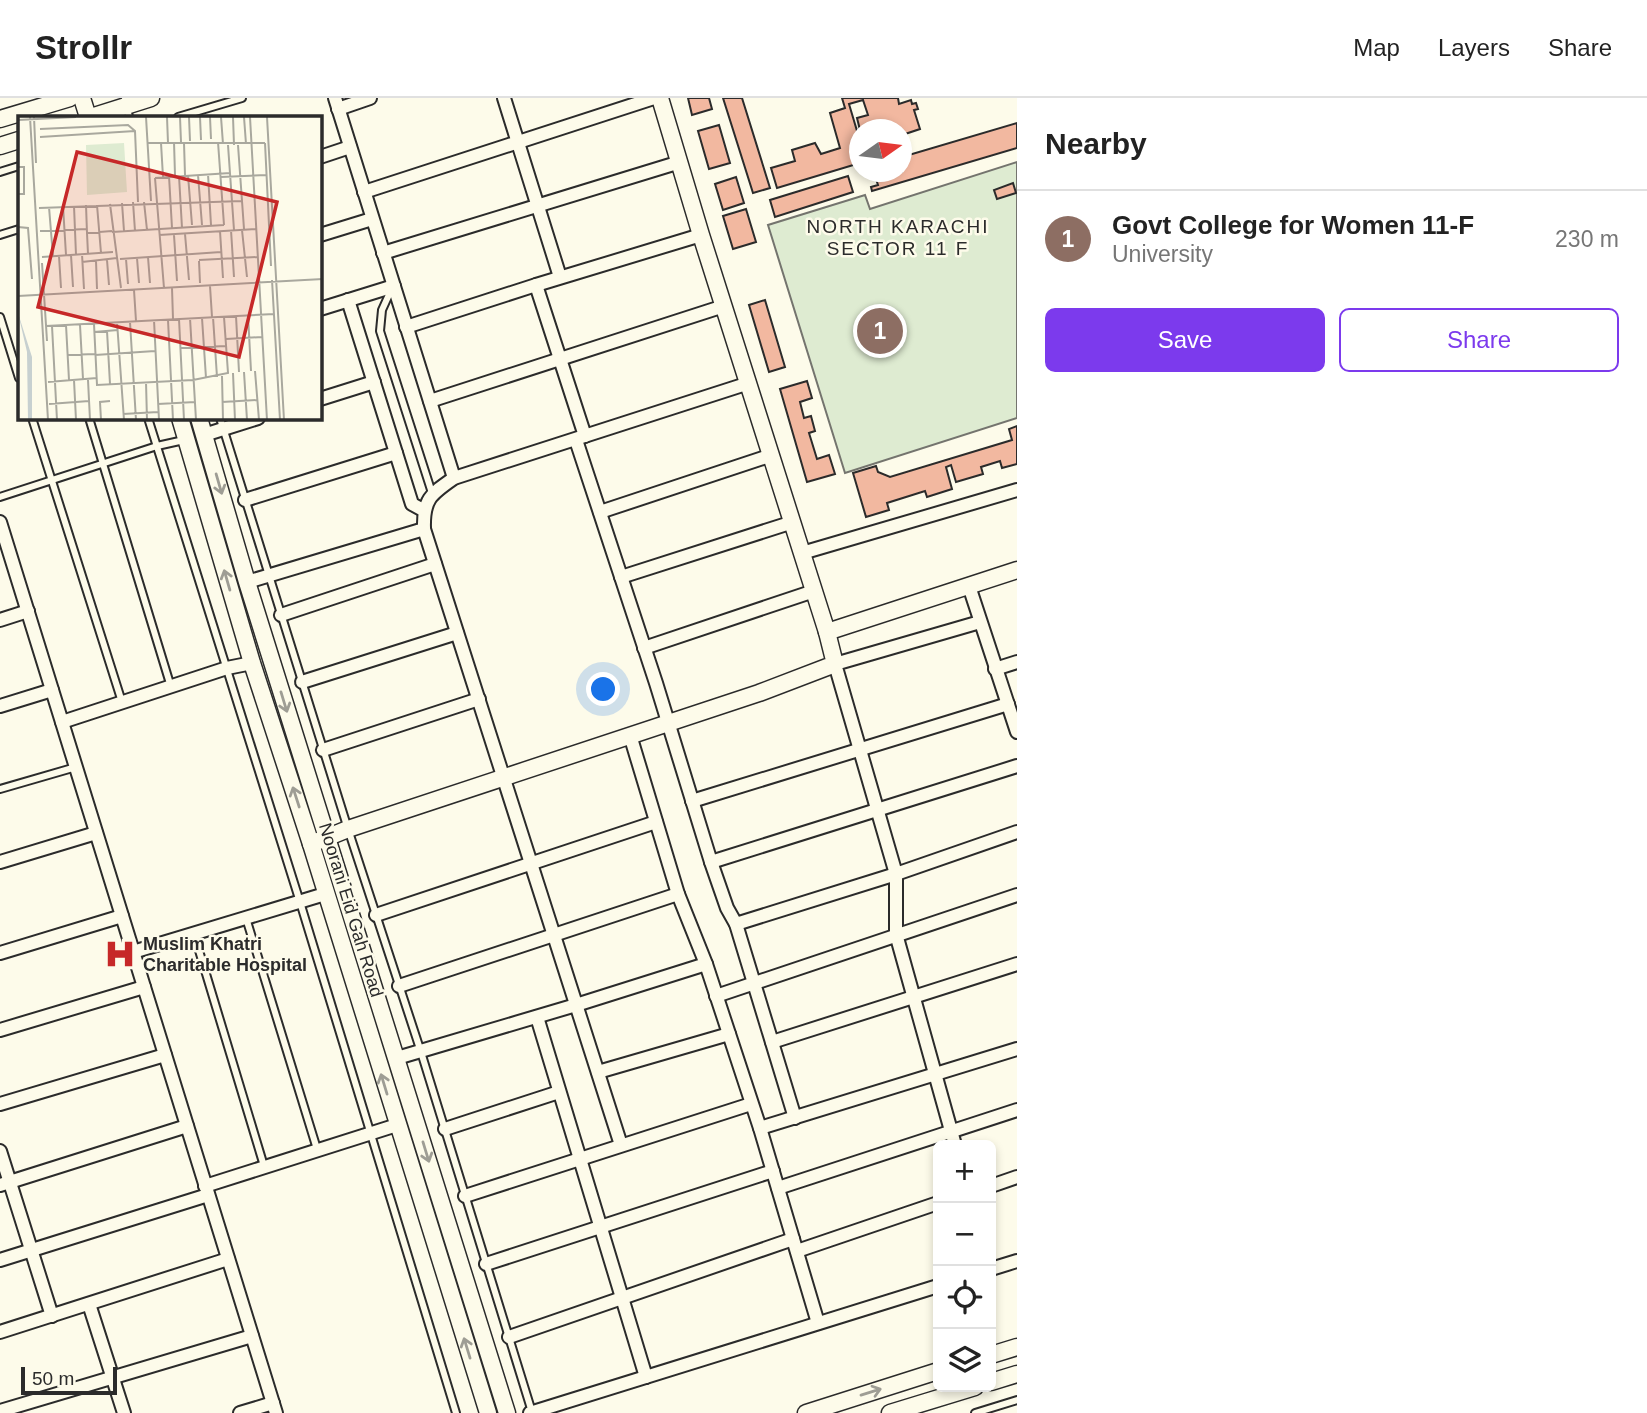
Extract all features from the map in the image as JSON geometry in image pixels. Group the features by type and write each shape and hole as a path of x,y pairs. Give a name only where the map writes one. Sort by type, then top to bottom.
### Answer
{"main road":[{"path":"0,119 29,104 70,98"},
{"path":"82,98 89,116"},
{"path":"106,109 127,107 151,98"},
{"path":"311,844 326,836 759,693 835,664 660,98"},
{"path":"0,146 18,140"},
{"name":"Noorani Eid Gah Road","path":"181,420 252,663 488,1413"},
{"name":"Noorani Eid Gah Road","path":"200,420 247,582 507,1413"},
{"path":"827,632 1017,570"},
{"path":"996,1353 1017,1347"},
{"path":"806,1413 933,1373"},
{"path":"996,1380 1017,1374"},
{"path":"890,1413 959,1392"}],"street":[{"path":"370,98 336,103 454,478"},
{"path":"504,98 560,277"},
{"path":"364,191 654,98"},
{"path":"322,156 350,147"},
{"path":"383,253 680,162"},
{"path":"322,234 372,219"},
{"path":"407,327 701,235"},
{"path":"536,285 560,359 600,512 711,862 727,908 736,924 755,983 795,1118"},
{"path":"322,308 394,286"},
{"path":"348,300 412,504 423,510"},
{"path":"430,401 724,306"},
{"path":"322,398 374,382"},
{"path":"621,1145 424,529 423,510 432,493 454,478 749,383"},
{"path":"204,435 222,424 245,420"},
{"path":"245,500 396,453"},
{"path":"600,512 772,456"},
{"path":"802,553 1017,490"},
{"path":"0,522 274,1408 240,1413"},
{"path":"621,577 793,522"},
{"path":"247,582 424,529"},
{"path":"281,615 435,564"},
{"path":"969,586 1017,732"},
{"path":"644,648 814,591"},
{"path":"0,620 28,611"},
{"path":"953,1140 896,934 896,874 835,664 980,622"},
{"path":"302,682 457,633"},
{"path":"995,669 1017,662"},
{"path":"62,722 227,668 252,663"},
{"path":"0,706 52,690"},
{"path":"323,750 478,699"},
{"path":"692,801 1008,705"},
{"path":"630,735 678,894 706,964 760,1128 818,1323"},
{"path":"711,862 1017,766"},
{"path":"376,915 656,822"},
{"path":"736,924 896,874 1017,832"},
{"path":"0,862 96,833"},
{"path":"133,952 325,894"},
{"path":"399,986 678,894"},
{"path":"716,996 1017,895"},
{"path":"0,953 122,916"},
{"path":"397,1058 706,964"},
{"path":"772,1042 1017,964"},
{"path":"0,1030 144,986"},
{"path":"537,1017 646,1377"},
{"path":"598,1072 729,1034"},
{"path":"760,1128 1017,1049"},
{"path":"0,1104 165,1055"},
{"path":"445,1129 559,1092"},
{"path":"465,1196 751,1104"},
{"path":"778,1188 1017,1111"},
{"path":"0,1260 207,1190 264,1167 397,1125"},
{"path":"5,1184 187,1126"},
{"path":"0,1151 5,1184 33,1250 52,1315"},
{"path":"486,1264 773,1171"},
{"path":"996,1184 1017,1177"},
{"path":"509,1337 622,1298 933,1204"},
{"path":"0,1332 228,1259"},
{"path":"996,1267 1017,1261"},
{"path":"531,1413 933,1288"},
{"path":"89,1304 124,1413"},
{"path":"0,1411 252,1336"}],"lane":[{"path":"181,116 242,98"},
{"path":"0,172 18,166"},
{"path":"0,235 18,229"},
{"path":"394,286 382,310 380,331 432,493"},
{"path":"0,317 18,376"},
{"path":"33,420 122,702"},
{"path":"90,420 171,687"},
{"path":"149,420 456,1413"},
{"path":"222,424 348,829 421,1052 531,1413"},
{"path":"0,497 157,446 186,440"},
{"path":"0,789 76,767"},
{"path":"246,918 317,1149"},
{"path":"194,934 264,1167"},
{"path":"975,1413 1017,1400"}],"green space":[{"path":"1017,162 1017,418 845,473 768,225 865,195 870,209"}],"building":[{"path":"688,98 709,98 712,109 692,115"},
{"path":"723,98 742,98 770,188 753,193"},
{"path":"842,98 898,98 899,104 911,100 912,104 916,103 918,109 914,110 920,129 912,132 912,119 857,119 868,115 863,100 849,104 853,119 849,119 849,166 777,188 771,168 795,161 792,150 815,143 821,154 840,148 830,113 845,108"},
{"path":"1017,123 1017,148 912,179 912,154"},
{"path":"719,125 730,163 709,169 698,131"},
{"path":"848,176 853,192 775,217 770,200"},
{"path":"736,177 744,203 723,210 715,184"},
{"path":"877,182 902,182 872,191 871,187 878,185"},
{"path":"1013,183 1016,193 997,199 994,190"},
{"path":"746,209 756,242 733,249 723,216"},
{"path":"765,300 785,367 769,372 749,305"},
{"path":"807,381 812,398 800,402 804,418 811,416 815,431 809,433 817,459 829,455 835,474 807,482 780,389"},
{"path":"1017,426 1017,464 1002,468 1000,461 981,467 983,474 956,482 951,465 946,467 952,489 927,497 925,491 887,503 889,510 866,517 853,473 876,466 878,472 890,477 1012,440 1009,429"}],"place":[{"name":"Govt College for Women 11-F","path":"880,331"},
{"name":"Muslim Khatri Charitable Hospital","path":"120,954"}],"district":[{"name":"NORTH KARACHI SECTOR 11 F","path":"898,237"}]}
